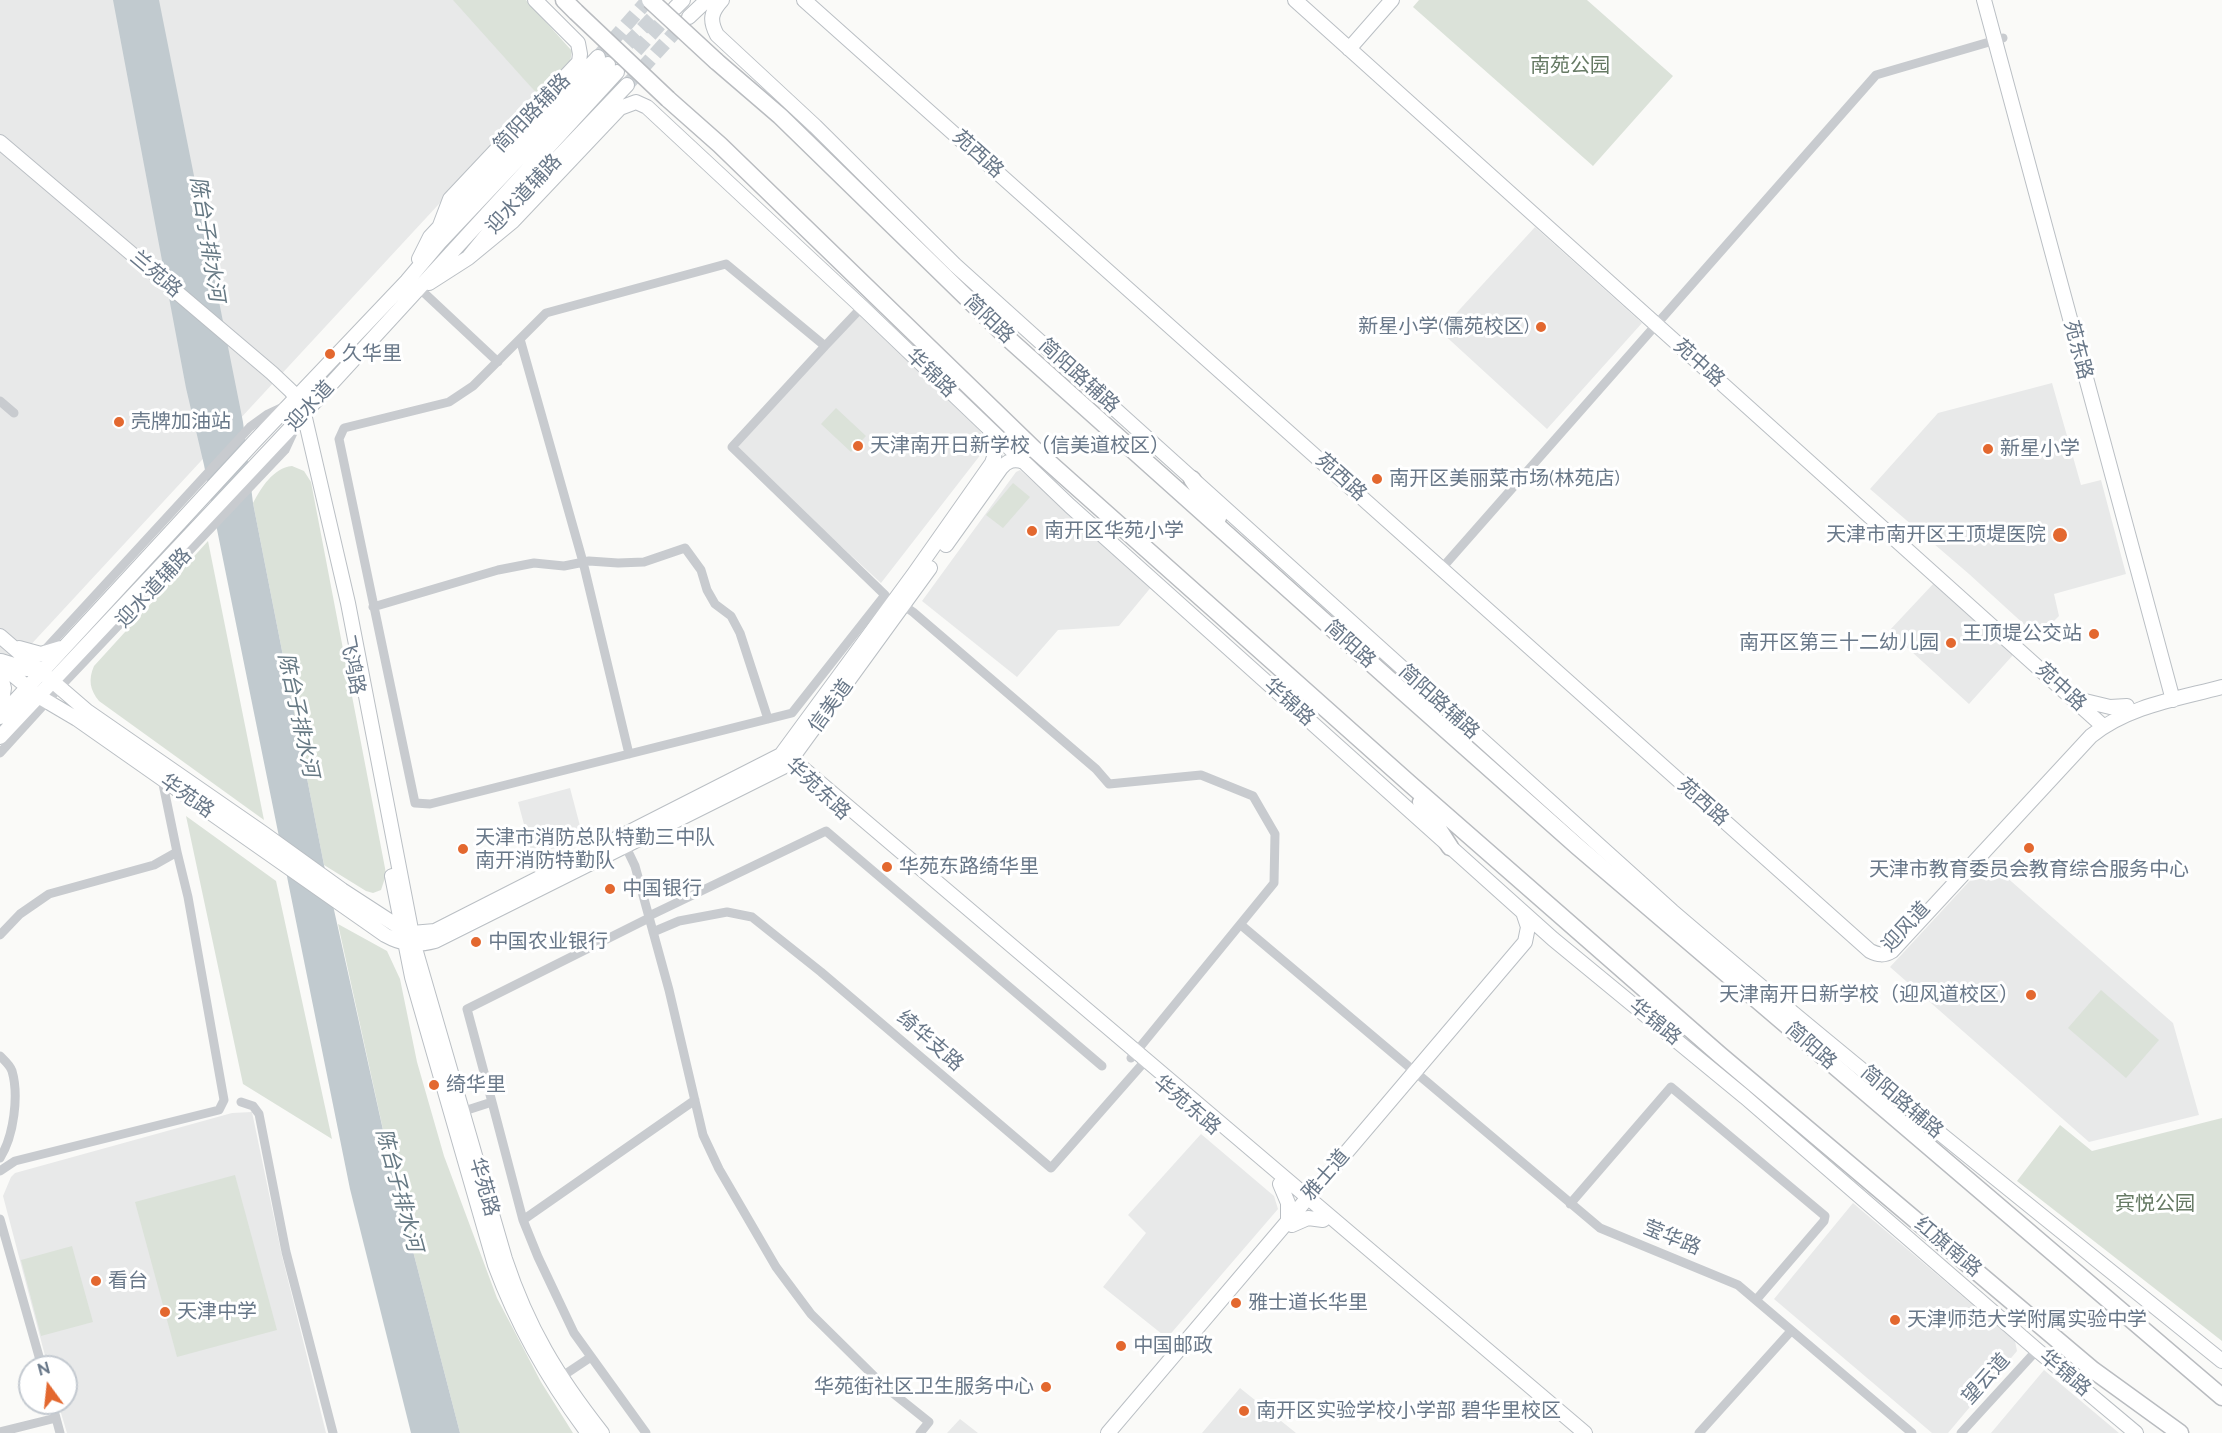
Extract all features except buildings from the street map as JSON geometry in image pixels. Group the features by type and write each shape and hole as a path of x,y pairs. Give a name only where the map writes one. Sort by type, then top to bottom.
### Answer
{"highway":[{"name":"简阳路","path":"650,0 780,116 1012,342 1578,847 2222,1397"},
{"path":"570,6 720,145 1034,449 1409,783 1450,847"},
{"path":"1192,479 1232,539"},
{"name":"红旗南路","path":"1409,783 1720,1055 2093,1370 2180,1433"}],"street":[{"name":"简阳路辅路","path":"439,228 450,199 579,62 578,44 535,0"},
{"path":"689,17 707,0"},
{"name":"简阳路辅路","path":"722,0 712,10 711,19 717,35 816,126 955,265 1672,911 1783,1006 2222,1361"},
{"name":"苑西路","path":"804,0 1442,568 1863,947 1877,954"},
{"name":"苑中路","path":"1295,0 1351,47 2085,701 2103,721"},
{"name":"苑中路","path":"1303,0 1351,47"},
{"path":"1351,47 1392,0"},
{"name":"苑东路","path":"1984,0 1999,39 2176,694"},
{"name":"苑东路","path":"1993,0 1999,39 2165,674 2176,694"},
{"path":"1442,568 1876,75 1999,39"},
{"name":"迎水道辅路","path":"414,288 430,237 608,64"},
{"name":"迎水道","path":"0,737 3,720 35,678 74,647 211,520 259,460 302,415 414,288 608,64"},
{"name":"迎水道辅路","path":"414,288 468,258 504,214 627,85"},
{"name":"华锦路","path":"468,258 513,221 620,108 636,102 647,107 862,307 1070,506 1553,939 1745,1097 2136,1433"},
{"name":"兰苑路","path":"0,142 229,339 294,400 302,415"},
{"name":"兰苑路","path":"0,148 162,282"},
{"path":"825,346 726,264 546,313 473,387 449,402 344,428 339,439 415,803 430,804 792,713 885,595 732,447 862,307"},
{"path":"414,288 498,362"},
{"name":"迎水道","path":"74,647 200,492 251,435 294,400 414,288"},
{"name":"苑中路","path":"1660,323 2103,721"},
{"path":"520,339 583,562 629,754"},
{"path":"0,401 14,413"},
{"name":"迎水道辅路","path":"2,698 35,678 262,474 285,450 302,415"},
{"name":"飞鸿路","path":"302,415 348,603 408,938"},
{"name":"信美道","path":"408,938 435,941 623,842 787,760 992,463 996,451 989,429"},
{"name":"信美道","path":"408,938 435,931 769,774 787,760 904,606 1005,463 1012,460 1024,462"},
{"name":"迎水道辅路","path":"0,753 35,678 200,492"},
{"path":"1070,506 1152,555"},
{"path":"373,607 498,570 534,563 564,566 583,562 644,562 685,548 701,570 707,590 715,604 731,616 740,633 768,719"},
{"path":"904,606 1025,707 1096,769 1109,784 1201,775 1253,796 1275,834 1274,883 1139,1059"},
{"path":"4,639 35,678"},
{"path":"4,639 22,650 35,678"},
{"path":"0,662 35,678"},
{"path":"0,673 3,720"},
{"name":"华苑路","path":"35,678 77,719 263,833 408,938 420,964 458,1113"},
{"name":"迎风道","path":"2103,721 2222,679"},
{"name":"迎风道","path":"1877,954 1886,949 2103,721 2127,706 2176,694 2222,687"},
{"path":"2085,701 2110,707 2127,706"},
{"name":"华苑东路","path":"787,760 798,775 1139,1059 1280,1184 1327,1219 1585,1433"},
{"name":"华苑东路","path":"787,760 1307,1205"},
{"path":"769,774 785,771 798,775"},
{"path":"0,1171 11,1163 23,1159 219,1110 224,1100 188,897 177,852 165,773"},
{"name":"华苑路","path":"165,773 262,849 385,935 408,938"},
{"path":"646,1433 574,1334 523,1220 467,1009 826,831 1102,1066"},
{"path":"623,842 635,866 669,990 703,1135 718,1169 776,1267 811,1314 884,1386 929,1422 920,1433"},
{"path":"1578,847 1672,911"},
{"path":"0,935 20,914 49,894 154,865 177,852"},
{"name":"绮华支路","path":"653,932 679,921 727,912 752,917 821,972 1052,1168 1139,1059"},
{"name":"雅士道","path":"1108,1433 1307,1205 1526,942 1528,927 1523,912"},
{"name":"莹华路","path":"1241,925 1600,1228 1738,1285 1912,1433"},
{"name":"华苑路","path":"408,938 412,977 518,1298 557,1380 588,1433"},
{"name":"雅士道","path":"1417,1073 1529,946 1542,938 1553,939"},
{"path":"420,964 423,948 435,941"},
{"path":"0,1056 12,1069 15,1106 8,1144 0,1158"},
{"path":"1570,1204 1671,1087 1825,1216 1824,1221 1756,1300"},
{"path":"523,1220 695,1100"},
{"path":"241,1102 253,1106 259,1114 286,1252 333,1433"},
{"path":"458,1113 492,1102"},
{"path":"8,1144 14,1154 23,1159"},
{"path":"1280,1184 1288,1203 1290,1222 1308,1218 1327,1219"},
{"path":"0,1219 39,1355"},
{"name":"华苑东路","path":"1327,1219 1574,1433"},
{"name":"雅士道","path":"1114,1433 1290,1222"},
{"path":"1699,1433 1791,1331"},
{"name":"望云道","path":"1961,1433 2037,1350"},
{"path":"557,1380 591,1357"},
{"name":"华苑路","path":"557,1380 602,1433"},
{"path":"55,1415 60,1433"},
{"path":"0,1432 56,1418"}],"shaded area":[{"path":"0,0 458,0 539,96 0,678"},
{"path":"113,0 159,0 243,422 253,503 324,865 391,1166 460,1433 411,1433 350,1189 204,465 186,388"},
{"name":"新星小学(儒苑校区)","path":"1535,227 1642,323 1547,429 1440,331"},
{"name":"天津南开日新学校（信美道校区）","path":"860,310 980,431 986,442 985,449 881,583 730,444"},
{"name":"新星小学","path":"2052,383 2081,485 2101,480 2126,574 2054,594 2059,616 2038,637 1870,489 1938,413"},
{"name":"南开区华苑小学","path":"1020,470 1152,586 1119,626 1058,630 1017,677 922,601 1016,472"},
{"name":"南开区第三十二幼儿园","path":"1934,583 2013,655 1969,704 1889,631"},
{"path":"570,788 584,841 532,854 518,802"},
{"name":"天津南开日新学校（迎风道校区）","path":"1988,861 2173,1023 2199,1115 2089,1142 1890,967"},
{"name":"天津中学","path":"252,1112 282,1256 326,1433 67,1433 62,1415 78,1415 78,1355 45,1355 3,1196 11,1177 15,1173 232,1113"},
{"path":"1201,1134 1274,1196 1278,1209 1167,1338 1103,1287 1146,1233 1128,1215"},
{"name":"天津师范大学附属实验中学","path":"1853,1203 2015,1341 2017,1351 1948,1433 1932,1433 1774,1299"},
{"path":"2044,1370 2119,1433 1991,1433"},
{"name":"南开区实验学校小学部 碧华里校区","path":"1240,1388 1296,1433 1202,1433"},
{"path":"960,1419 978,1433 947,1433"}],"green space":[{"path":"453,0 526,0 572,51 570,62 539,96"},
{"name":"南苑公园","path":"1419,0 1587,0 1673,76 1593,166 1413,7"},
{"path":"836,408 866,436 851,452 821,424"},
{"path":"292,466 304,471 311,482 385,868 386,875 381,890 373,893 324,865 253,503 273,475"},
{"path":"1013,483 1030,497 1003,528 986,515"},
{"path":"208,541 264,820 99,701 91,685 94,666"},
{"path":"186,816 276,881 332,1139 243,1084"},
{"path":"338,924 387,951 400,979 417,1062 444,1156 497,1298 541,1382 573,1433 460,1433 391,1166"},
{"path":"2101,990 2159,1040 2126,1078 2068,1028"},
{"name":"宾悦公园","path":"2222,1118 2222,1341 2017,1181 2060,1125 2092,1151"},
{"path":"235,1175 277,1330 177,1357 135,1202"},
{"path":"72,1246 93,1322 41,1336 21,1260"}],"tunnel":[{"path":"598,57 648,0"},
{"path":"613,59 666,4"},
{"path":"622,66 674,9"},
{"path":"627,85 686,20"}],"place":[{"name":"新星小学(儒苑校区)","path":"1541,327"},
{"name":"久华里","path":"330,354"},
{"name":"壳牌加油站","path":"119,422"},
{"name":"天津南开日新学校（信美道校区）","path":"858,446"},
{"name":"新星小学","path":"1988,449"},
{"name":"南开区美丽菜市场(林苑店)","path":"1377,479"},
{"name":"南开区华苑小学","path":"1032,531"},
{"name":"天津市南开区王顶堤医院","path":"2060,535"},
{"name":"王顶堤公交站","path":"2094,634"},
{"name":"南开区第三十二幼儿园","path":"1951,643"},
{"name":"天津市教育委员会教育综合服务中心","path":"2029,848"},
{"name":"天津市消防总队特勤三中队 南开消防特勤队","path":"463,849"},
{"name":"华苑东路绮华里","path":"887,867"},
{"name":"中国银行","path":"610,889"},
{"name":"中国农业银行","path":"476,942"},
{"name":"天津南开日新学校（迎风道校区）","path":"2031,995"},
{"name":"绮华里","path":"434,1085"},
{"name":"看台","path":"96,1281"},
{"name":"雅士道长华里","path":"1236,1303"},
{"name":"天津中学","path":"165,1312"},
{"name":"天津师范大学附属实验中学","path":"1895,1320"},
{"name":"中国邮政","path":"1121,1346"},
{"name":"华苑街社区卫生服务中心","path":"1046,1387"},
{"name":"南开区实验学校小学部 碧华里校区","path":"1244,1411"}],"water label":[{"name":"陈台子排水河","path":"207,239"},
{"name":"陈台子排水河","path":"298,715"},
{"name":"陈台子排水河","path":"399,1190"}]}
